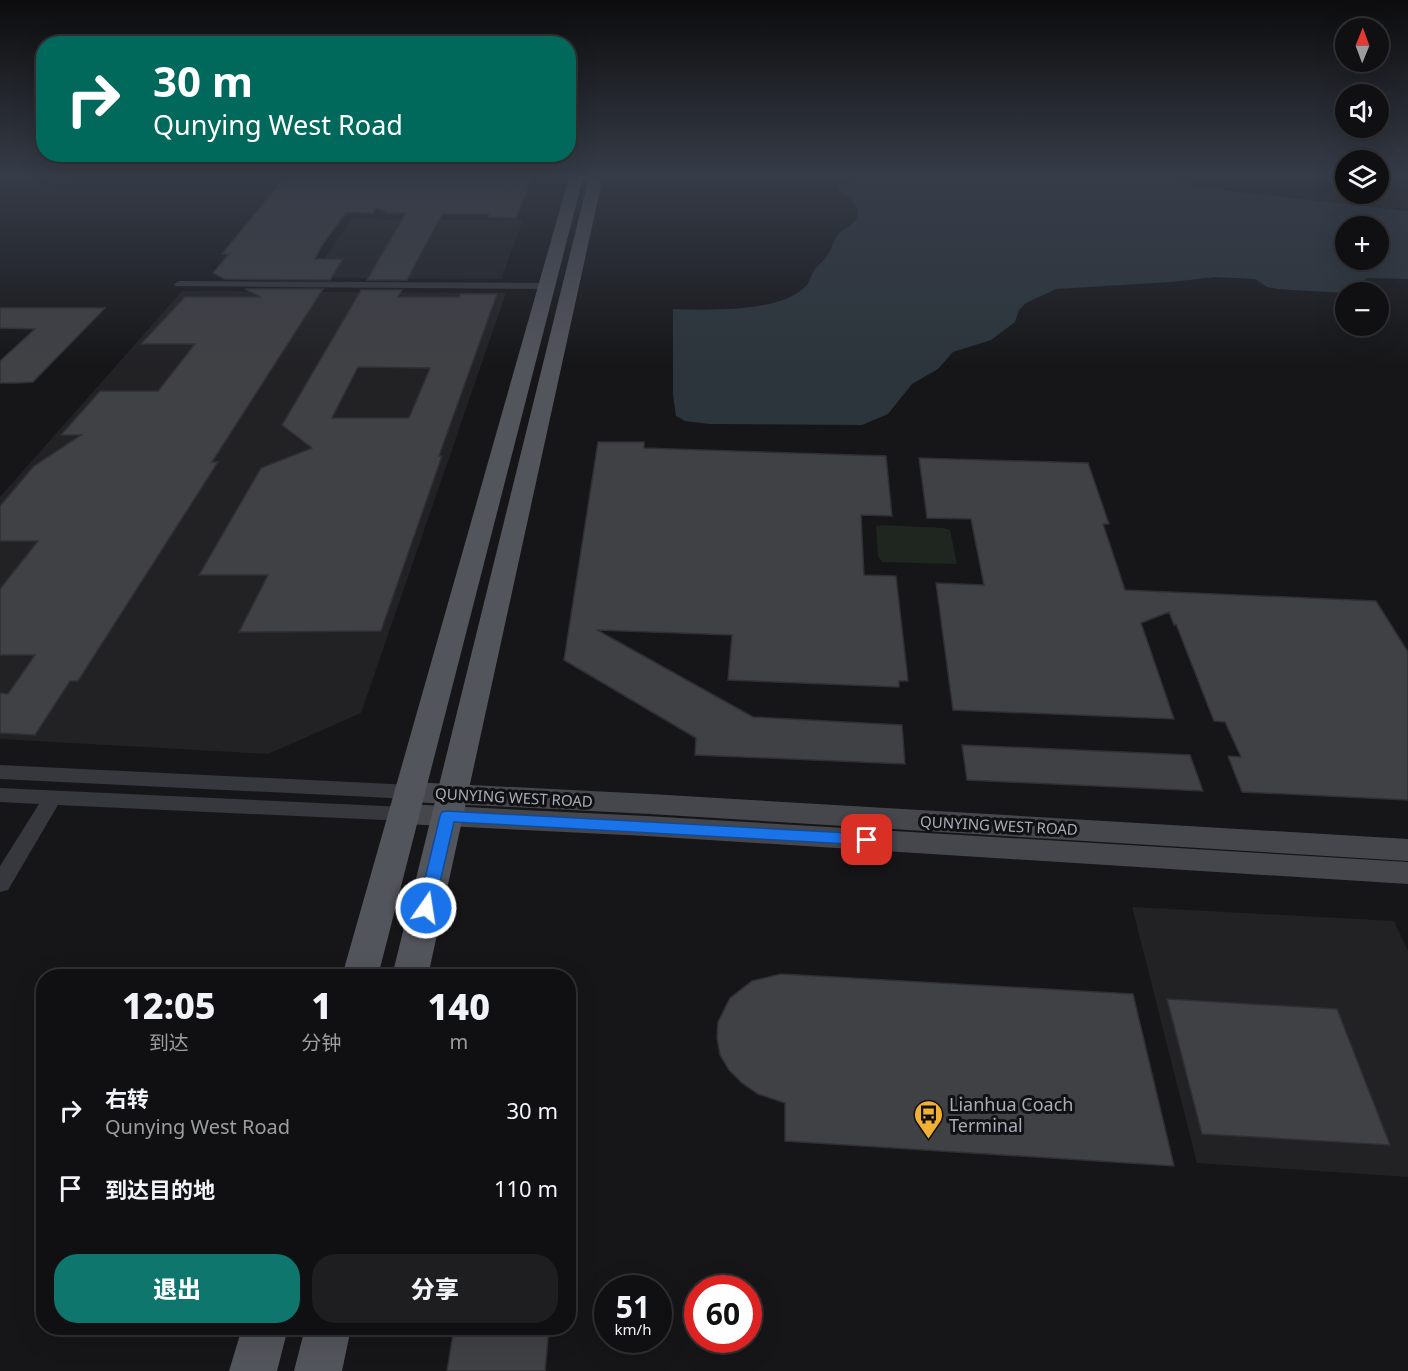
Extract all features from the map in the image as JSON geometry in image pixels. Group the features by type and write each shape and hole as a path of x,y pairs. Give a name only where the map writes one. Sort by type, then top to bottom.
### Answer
{"main road":[{"path":"362,969 561,238"},
{"path":"412,969 581,238"},
{"name":"QUNYING WEST ROAD","path":"408,803 450,805 650,804 1408,850"},
{"name":"QUNYING WEST ROAD","path":"450,805 657,827 1408,873"},
{"path":"253,1371 263,1335"},
{"path":"318,1371 326,1335"}],"street":[{"path":"179,284 549,286"},
{"path":"0,772 408,803"},
{"path":"0,795 408,803"},
{"path":"0,884 53,797"}],"shaded area":[{"path":"339,238 516,238 501,279 311,278"},
{"path":"836,238 1335,238 1335,270 1389,270 1389,238 1408,238 1408,279 1367,278 1363,282 1335,282 1335,292 1277,289 1267,287 1255,279 1215,277 1056,289 1026,303 1019,310 1015,322 991,340 953,352 938,369 912,384 888,414 862,425 709,424 685,421 676,416 673,395 673,309 743,308 780,301 795,295 807,284 814,271 827,256"},
{"path":"182,291 506,293 361,713 268,754 0,739 0,497"},
{"path":"876,526 950,530 957,564 882,562 878,556"},
{"path":"1132,907 1394,921 1408,951 1408,1177 1197,1163"}],"building":[{"path":"235,238 327,238 315,259 343,259 330,280 225,279 213,273 229,254 222,254"},
{"path":"391,238 429,238 407,280 367,280"},
{"path":"245,289 323,289 212,462 218,462 78,681 70,681 35,735 0,733 0,693 8,694 35,655 0,655 0,589 38,541 0,541 0,506 34,466 81,435 61,435 100,391 158,391 195,344 141,344 185,297 261,297"},
{"path":"361,290 402,290 398,297 459,297 461,294 497,294 439,456 442,456 381,631 239,632 268,575 199,575 261,468 312,448 282,425","holes":["358,367 430,368 409,418 332,418"]},
{"path":"0,308 105,308 33,382 0,383 0,361 35,329 0,328"},
{"path":"598,442 644,442 644,448 886,456 892,516 861,515 864,575 896,576 908,681 899,681 899,687 728,680 732,635 597,630 753,717 902,725 905,764 695,755 696,738 564,660"},
{"path":"919,458 1088,463 1109,524 1103,524 1125,590 1376,601 1408,652 1408,800 1242,792 1228,756 1241,757 1225,722 1214,721 1176,624 1174,625 1169,612 1141,623 1174,719 953,710 936,583 984,585 971,519 927,518"},
{"path":"962,745 1190,755 1203,791 967,780"},
{"path":"781,974 1133,994 1174,1166 785,1141 785,1103 758,1094 742,1083 729,1070 720,1055 717,1038 718,1022 730,998 752,981"},
{"path":"1167,999 1337,1009 1390,1145 1202,1134"},
{"path":"453,1335 548,1335 545,1371 447,1371"}],"place":[{"name":"Lianhua Coach Terminal","path":"928,1140"}],"route":[{"path":"426,908 447,816 867,840"}]}
